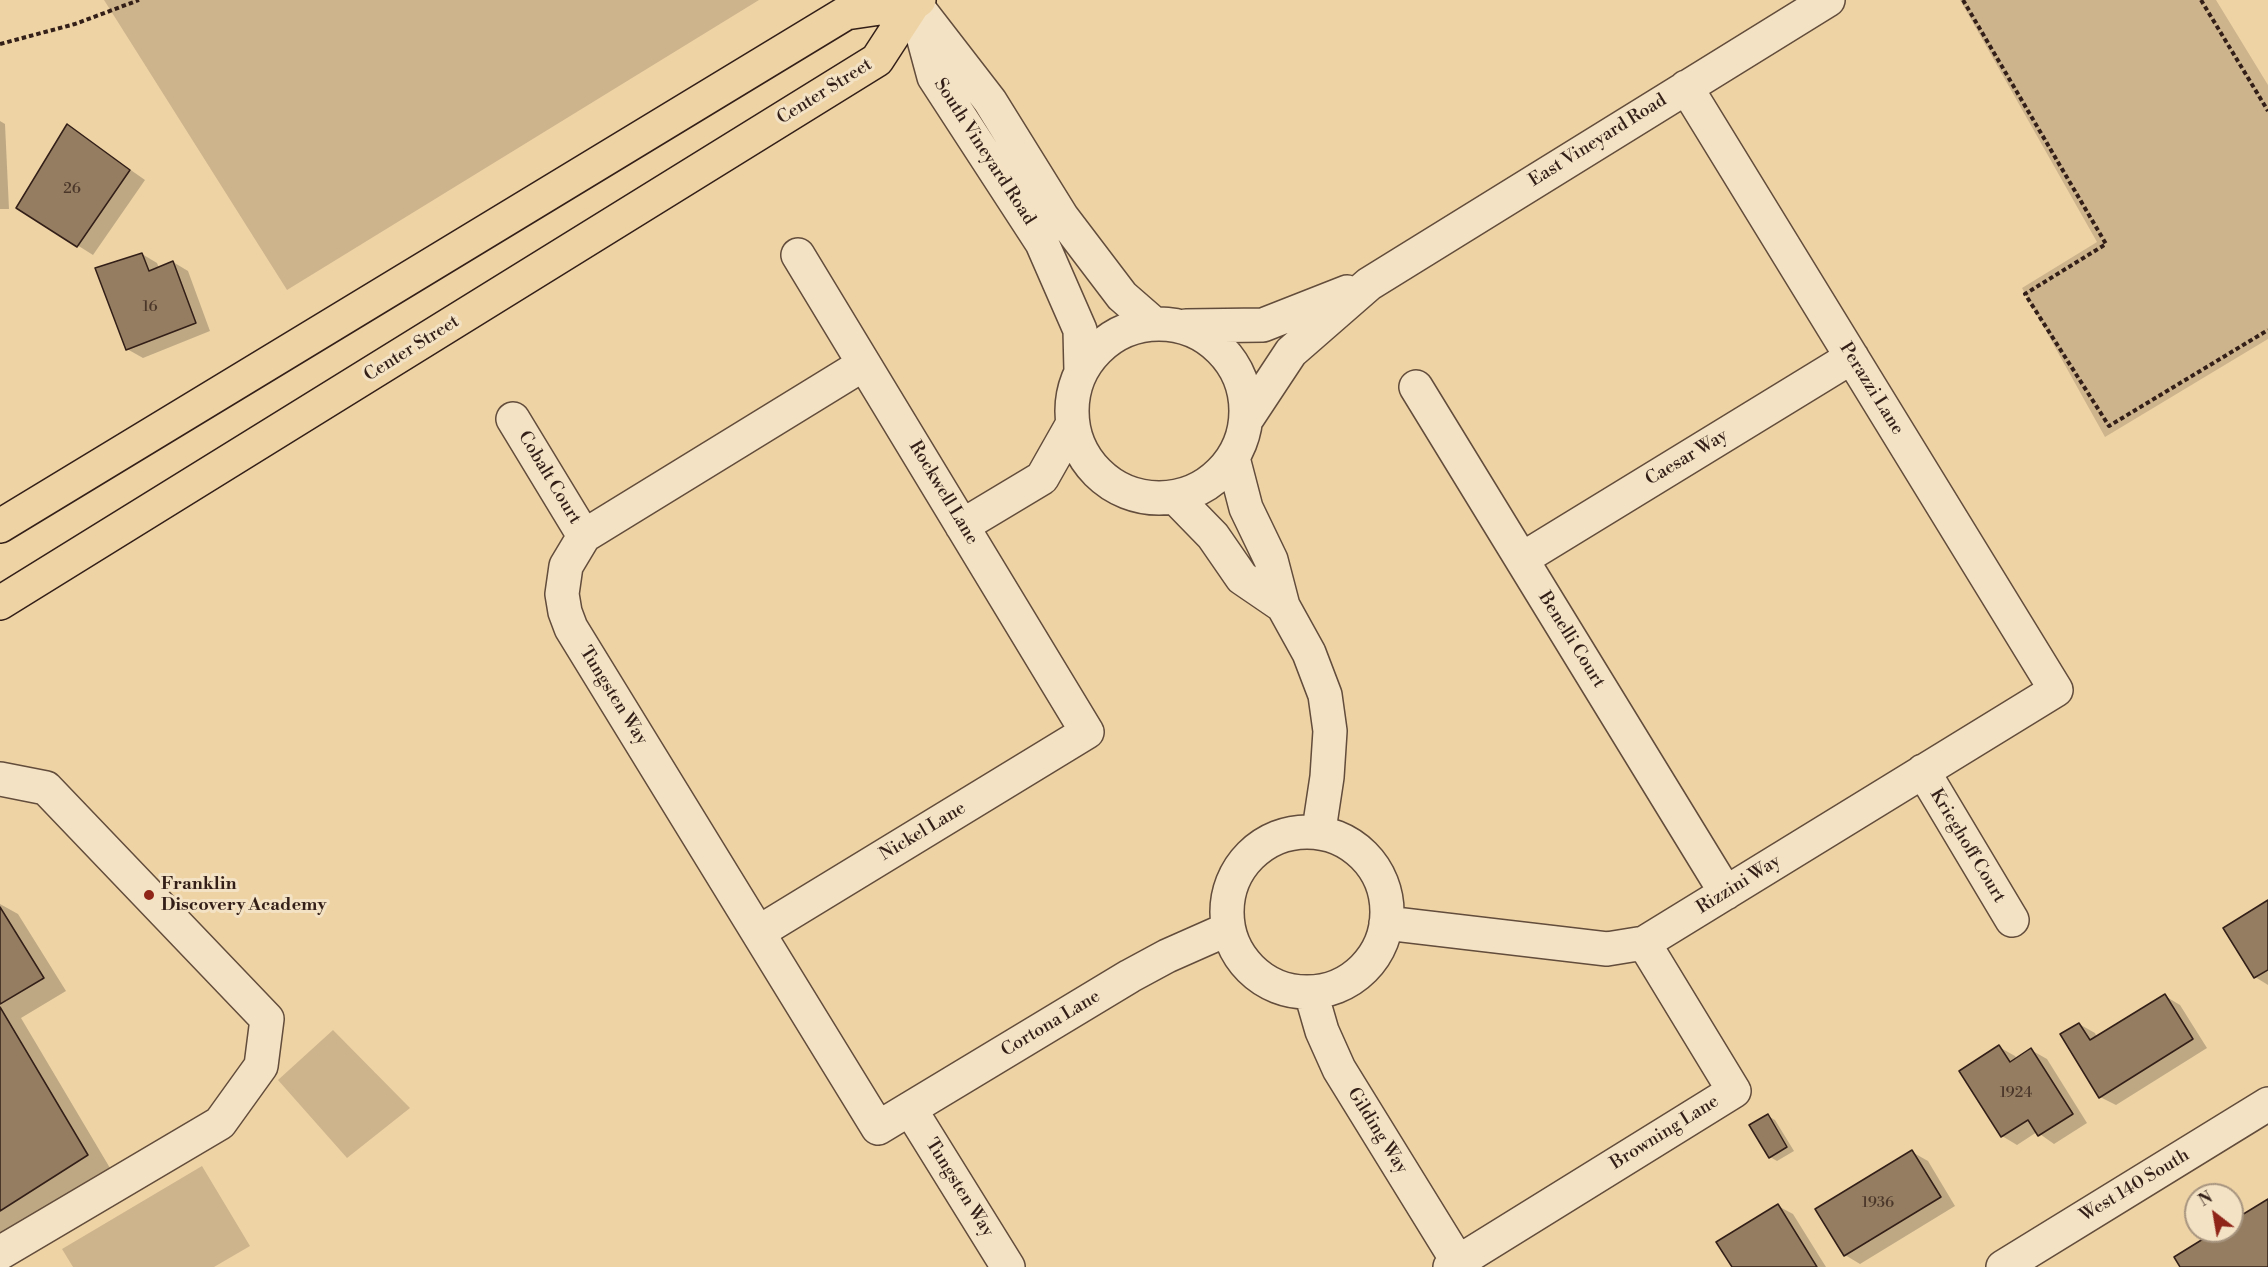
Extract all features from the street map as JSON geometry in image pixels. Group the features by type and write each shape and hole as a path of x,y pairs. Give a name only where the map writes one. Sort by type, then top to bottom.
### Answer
{"main road":[{"path":"0,526 846,13 915,1"},
{"name":"Center Street","path":"0,603 877,60 915,1"}],"street":[{"name":"East Vineyard Road","path":"1248,417 1291,352 1368,284 1828,0"},
{"name":"South Vineyard Road","path":"915,1 990,101 1069,225 1122,296 1168,325"},
{"name":"South Vineyard Road","path":"915,1 934,76 1042,243 1080,330 1081,371"},
{"name":"Perazzi Lane","path":"1686,87 2056,690"},
{"name":"Rockwell Lane","path":"798,255 1087,732"},
{"name":"East Vineyard Road","path":"1168,325 1263,325 1368,284"},
{"path":"1168,325 1210,339 1231,360 1245,387 1248,417 1241,446 1224,471 1202,488 1176,498 1147,499 1120,490 1100,476 1081,452 1072,425 1072,397 1081,371 1099,346 1124,331 1168,325"},
{"name":"Caesar Way","path":"1522,559 1852,357"},
{"name":"Tungsten Way","path":"864,364 584,536 566,566 562,594 571,628 878,1128"},
{"name":"Benelli Court","path":"1416,387 1726,893"},
{"name":"Cobalt Court","path":"513,419 584,536"},
{"path":"1042,478 1072,425"},
{"path":"1233,458 1246,508 1272,560 1282,606 1309,653 1325,695 1330,731 1327,777 1319,831"},
{"path":"962,526 1042,478 1100,476"},
{"path":"1176,498 1214,536 1242,578 1282,606"},
{"name":"Rizzini Way","path":"1386,923 1607,949 1644,943 2056,690"},
{"name":"Nickel Lane","path":"759,932 1087,732"},
{"name":"Krieghoff Court","path":"1923,771 2012,920"},
{"path":"0,779 46,788 267,1018 261,1066 220,1123 0,1253"},
{"path":"1319,831 1338,838 1359,850 1375,868 1385,890 1388,914 1386,923 1384,937 1373,959 1356,977 1335,988 1311,993 1287,991 1265,981 1247,966 1233,946 1228,929 1227,899 1235,876 1249,857 1268,842 1291,834 1319,831"},
{"name":"Cortona Lane","path":"878,1128 1130,976 1167,956 1228,929"},
{"name":"Browning Lane","path":"1454,1264 1734,1091 1644,943"},
{"name":"Gilding Way","path":"1311,993 1322,1031 1339,1069 1454,1264"},
{"name":"West 140 South","path":"2003,1267 2268,1104"},
{"name":"Tungsten Way","path":"910,1109 1008,1267"}],"path":[{"path":"0,44 75,24 139,0"},
{"path":"1963,0 2106,244 2025,294 2109,426 2268,330"},
{"path":"2201,0 2268,111"}],"shaded area":[{"path":"104,0 759,0 287,290"},
{"path":"1960,0 2216,0 2268,85 2268,339 2105,437 2022,288 2097,242"},
{"path":"333,1030 410,1108 347,1158 278,1080"},
{"path":"202,1166 250,1246 214,1267 73,1267 62,1249"}],"building":[{"path":"67,124 130,170 77,247 16,208"},
{"path":"142,253 149,271 173,261 196,323 126,350 95,268"},
{"path":"2268,900 2268,970 2254,978 2223,928"},
{"path":"0,907 44,978 0,1004"},
{"path":"2165,994 2193,1039 2099,1098 2060,1034 2079,1023 2090,1040"},
{"path":"0,1007 88,1155 0,1211"},
{"path":"1999,1045 2010,1062 2031,1048 2073,1114 2038,1136 2028,1120 2001,1137 1959,1071"},
{"path":"1768,1114 1787,1147 1769,1158 1749,1125"},
{"path":"1912,1150 1941,1197 1844,1256 1815,1209"},
{"path":"2268,1199 2268,1267 2180,1267 2174,1257 2197,1243 2244,1243 2244,1214"},
{"path":"1778,1204 1817,1267 1732,1267 1716,1242"}],"place":[{"name":"Franklin Discovery Academy","path":"149,895"}]}
